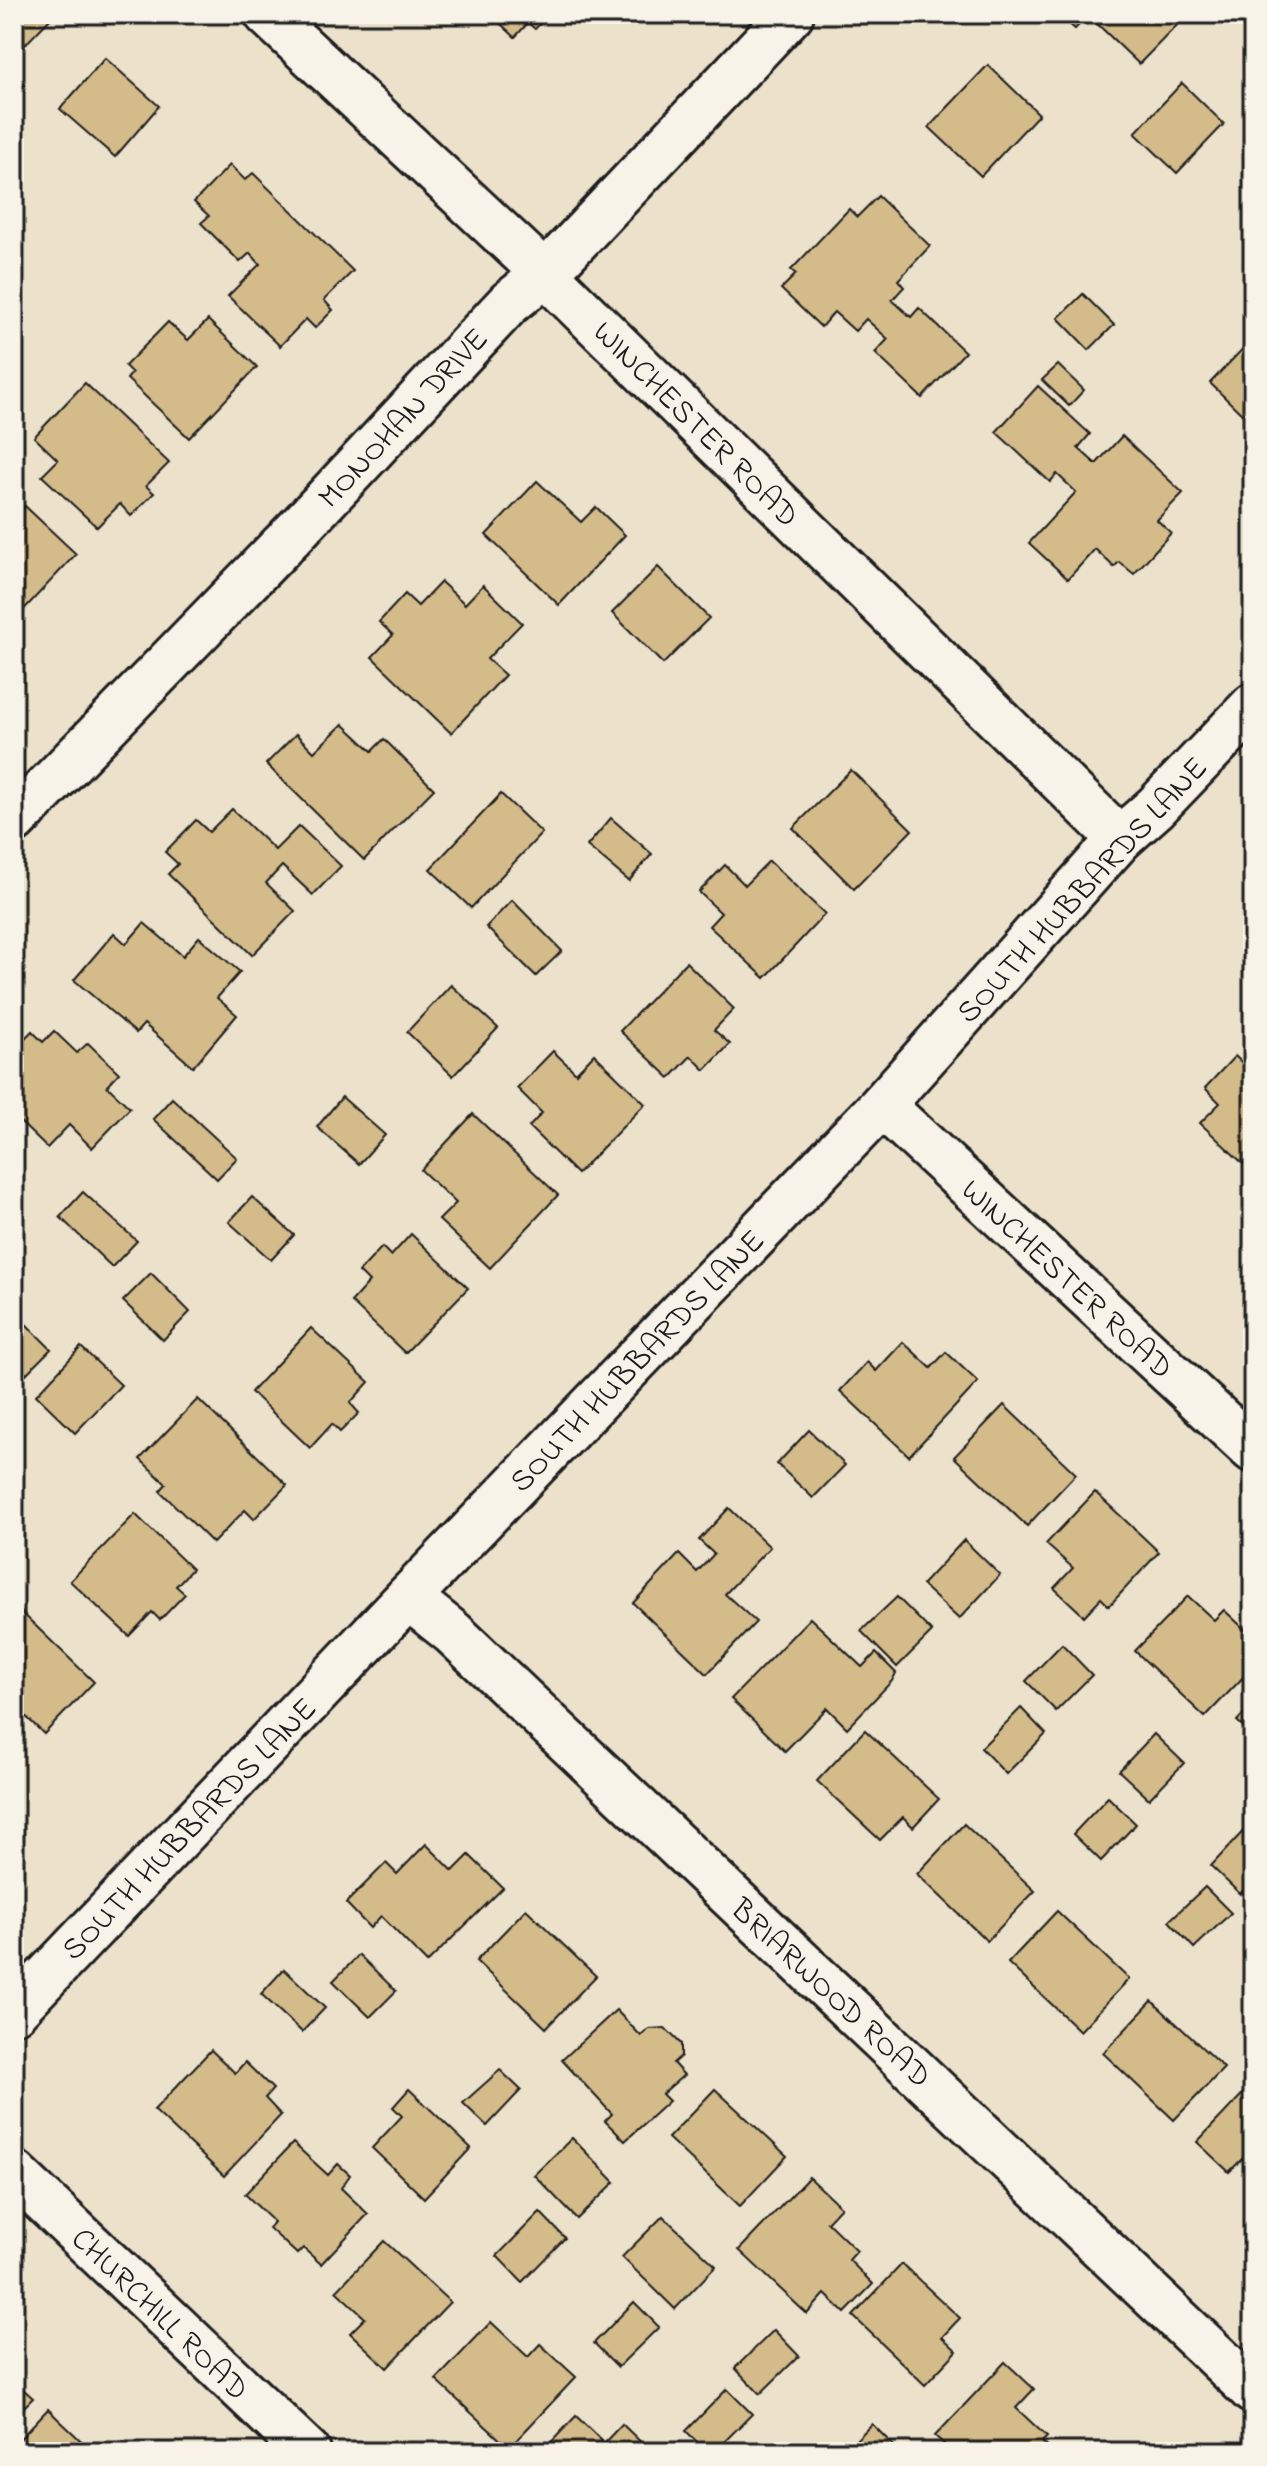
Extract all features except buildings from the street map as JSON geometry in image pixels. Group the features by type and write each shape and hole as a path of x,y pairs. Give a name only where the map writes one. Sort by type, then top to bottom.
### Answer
{"street":[{"name":"WINCHESTER ROAD","path":"267,14 545,274 1120,839"},
{"name":"MONOHAN DRIVE","path":"14,821 300,527 509,303 545,274 791,14"},
{"name":"SOUTH HUBBARDS LANE","path":"14,2011 882,1105 1120,839 1156,807 1253,706"},
{"name":"WINCHESTER ROAD","path":"882,1105 1253,1450"},
{"name":"BRIARWOOD ROAD","path":"408,1597 453,1633 1253,2391"},
{"name":"CHURCHILL ROAD","path":"14,2173 308,2452"}]}
